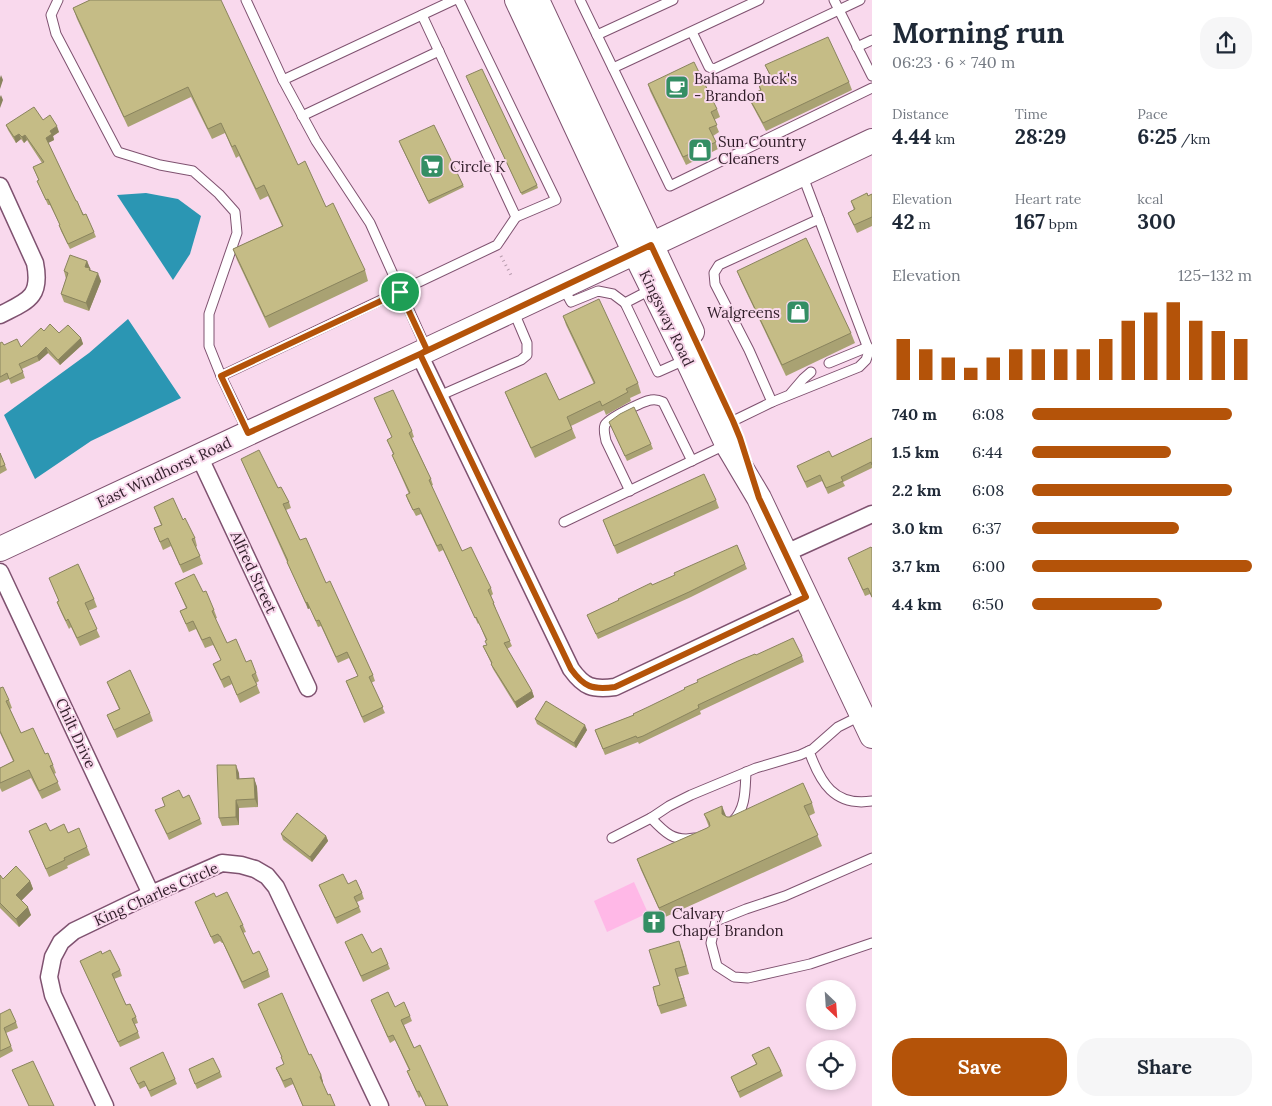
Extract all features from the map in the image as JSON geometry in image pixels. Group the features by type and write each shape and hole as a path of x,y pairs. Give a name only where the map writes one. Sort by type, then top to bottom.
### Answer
{"street":[{"name":"Kingsway Road","path":"517,0 643,249 733,421 759,498"},
{"name":"Kingsway Road","path":"537,0 643,249 653,289 727,444 759,498 867,726"},
{"name":"East Windhorst Road","path":"0,549 872,141"},
{"path":"0,186 35,263 37,272 34,294 25,302 0,315"},
{"path":"423,352 440,396 578,680 589,686 603,689 615,687 806,597"},
{"name":"Alfred Street","path":"199,456 308,688"},
{"path":"790,562 872,514"},
{"name":"Chilt Drive","path":"0,572 151,894"},
{"name":"King Charles Circle","path":"105,1106 53,995 49,977 53,956 61,942 74,931 222,863 255,869 267,876 276,886 380,1106"}],"lane":[{"path":"58,0 51,15 56,34 118,152 160,165 194,171 235,212 237,233 209,314 209,346 248,433"},
{"path":"246,0 302,116 316,141 370,223 400,292 423,352"},
{"path":"283,80 454,0"},
{"path":"221,376 497,245 516,217 556,200 459,0"},
{"path":"580,0 670,186 872,88"},
{"path":"597,35 673,0"},
{"path":"613,68 759,0"},
{"path":"834,0 872,76"},
{"path":"692,32 709,67 714,69 860,0"},
{"path":"422,15 516,217"},
{"path":"857,47 872,40"},
{"path":"302,116 439,51"},
{"path":"733,421 772,402 859,367 866,360 869,352 802,174"},
{"path":"772,402 749,350 715,284 714,272 719,265 819,219"},
{"path":"563,287 571,302 598,291 613,294 625,303 658,372 687,358"},
{"path":"625,303 653,289"},
{"path":"440,396 521,360 527,355 527,343 513,310"},
{"path":"830,363 868,347"},
{"path":"790,395 811,372"},
{"path":"630,490 606,441 604,426 614,417 647,401 659,400 663,402 692,461"},
{"path":"564,522 727,444"},
{"path":"612,838 691,795 746,772 809,751 838,727 867,726"},
{"path":"809,751 817,772 832,791 851,802 872,801"},
{"path":"732,822 741,810 744,801 746,772"},
{"path":"651,818 667,834 675,838 687,839 702,836"},
{"path":"872,858 786,896 716,921 711,943 717,966 734,978 748,978 810,964 872,943"}],"path":[{"path":"502,256 512,277"}],"shaded area":[{"path":"634,882 648,913 607,932 594,901"}],"water":[{"path":"146,193 178,199 201,216 190,254 173,280 117,195"},
{"path":"128,319 181,398 91,441 35,479 4,415 89,353"}],"building":[{"path":"90,0 221,0 298,165 305,161 326,207 333,203 365,270 265,317 233,249 283,226 264,185 256,189 235,145 232,147 221,123 208,129 188,87 124,117 73,8"},
{"path":"828,37 849,82 763,123 748,96 761,90 758,83 771,76 765,65"},
{"path":"694,62 717,109 711,112 717,125 709,128 716,142 683,157 648,84"},
{"name":"Circle K","path":"482,69 537,185 521,193 466,76"},
{"path":"34,107 43,120 50,115 57,126 50,131 52,134 46,138 83,215 86,214 94,232 68,244 48,199 46,200 37,181 39,180 33,167 44,162 25,135 22,137 19,134 14,137 6,125"},
{"name":"Circle K","path":"434,125 463,185 428,201 399,141"},
{"path":"867,193 868,196 872,194 872,217 854,225 848,213 855,209 851,201"},
{"name":"Walgreens","path":"806,238 851,333 782,365 737,271"},
{"path":"70,255 87,261 85,267 98,273 86,303 61,294 68,273 64,271"},
{"path":"599,299 638,383 626,389 628,392 602,406 600,401 567,417 572,429 531,448 505,392 546,373 559,400 595,383 563,316"},
{"path":"50,324 59,333 68,325 81,338 58,360 46,347 37,356 19,364 23,372 9,379 7,373 0,377 0,343 2,342 4,345 17,339 21,347 41,328 44,331"},
{"path":"393,390 412,431 409,433 431,479 429,480 462,551 471,547 491,588 488,590 510,641 504,643 532,691 515,702 491,664 483,646 487,645 485,641 487,640 441,544 437,546 419,508 413,510 406,495 410,493 387,440 392,437 374,398"},
{"path":"634,407 651,444 625,456 609,422"},
{"path":"872,438 872,465 871,462 841,477 843,481 826,488 820,475 805,482 797,466 829,451 832,457"},
{"path":"259,450 278,488 281,487 289,502 283,504 300,540 306,538 326,583 330,581 373,675 369,677 383,707 362,717 346,681 358,676 347,652 336,657 319,620 316,621 306,603 241,459"},
{"path":"0,453 5,465 0,467"},
{"path":"704,474 716,500 614,546 603,520"},
{"path":"173,498 183,520 185,518 195,538 192,539 200,556 180,565 168,538 160,542 154,528 162,525 154,507"},
{"path":"737,545 745,564 689,592 596,634 587,615 651,583 652,585 675,575 674,573"},
{"path":"871,547 872,597 868,588 863,590 848,558"},
{"path":"78,564 94,599 85,603 97,629 77,638 57,602 59,601 49,578"},
{"path":"194,574 203,592 206,591 214,610 212,611 227,643 236,639 246,662 251,660 256,673 252,675 257,685 237,695 229,676 221,680 213,664 221,660 210,637 202,640 193,621 186,624 180,611 187,608 175,583"},
{"path":"793,638 802,656 698,705 699,708 643,736 637,738 636,736 603,749 595,730 634,715 698,682 697,680"},
{"path":"130,670 150,713 114,730 107,715 120,709 107,682"},
{"path":"3,687 9,700 6,701 21,733 33,728 45,754 48,753 53,765 50,766 58,782 39,791 29,770 0,783 0,768 14,761 0,731 0,688"},
{"path":"546,701 585,725 574,743 535,719"},
{"path":"217,765 236,765 237,779 254,778 255,799 236,800 236,817 219,818"},
{"path":"803,783 812,803 804,806 818,835 659,908 637,859 710,826 704,814 722,806 722,814 730,817"},
{"path":"179,790 183,798 189,795 200,819 167,834 155,810 165,806 162,798"},
{"path":"297,813 326,836 310,857 281,834"},
{"path":"46,823 50,831 64,824 68,833 79,828 87,847 46,869 29,831"},
{"path":"16,866 30,881 16,895 28,907 16,919 0,903 0,875 3,879"},
{"path":"343,874 348,884 356,880 362,893 354,897 359,907 335,918 319,885"},
{"path":"227,892 243,925 240,926 253,954 259,951 268,970 242,982 220,936 218,934 211,937 195,902 214,893 216,897"},
{"path":"362,934 372,953 381,948 388,964 361,976 345,942"},
{"path":"679,941 686,966 675,969 684,998 658,1006 653,987 660,985 649,950"},
{"path":"110,950 120,970 112,974 126,1005 130,1004 136,1017 132,1019 138,1032 118,1042 80,961 101,951 102,954"},
{"path":"388,992 395,1007 404,1002 410,1016 401,1020 414,1048 420,1045 448,1106 426,1106 407,1071 410,1070 393,1035 388,1037 371,1000"},
{"path":"282,993 309,1055 311,1054 328,1095 330,1094 335,1106 303,1106 291,1078 283,1081 276,1068 284,1064 258,1004"},
{"path":"10,1009 16,1022 4,1028 11,1046 0,1051 0,1014"},
{"path":"769,1047 781,1071 738,1092 731,1077 757,1064 752,1055"},
{"path":"163,1052 175,1079 149,1091 144,1081 138,1084 130,1068"},
{"path":"213,1058 220,1072 195,1084 189,1069"},
{"path":"33,1061 54,1106 29,1106 12,1070"}],"place":[{"name":"Bahama Buck's - Brandon","path":"677,87"},
{"name":"Sun Country Cleaners","path":"700,150"},
{"name":"Circle K","path":"432,166"},
{"name":"Walgreens","path":"798,312"},
{"name":"Calvary Chapel Brandon","path":"654,922"}],"route":[{"path":"400,292 221,376 248,433 420,354 651,245 733,421 759,498 806,597 615,687 603,689 589,686 578,680 571,669 420,354 427,350 400,292"}]}
